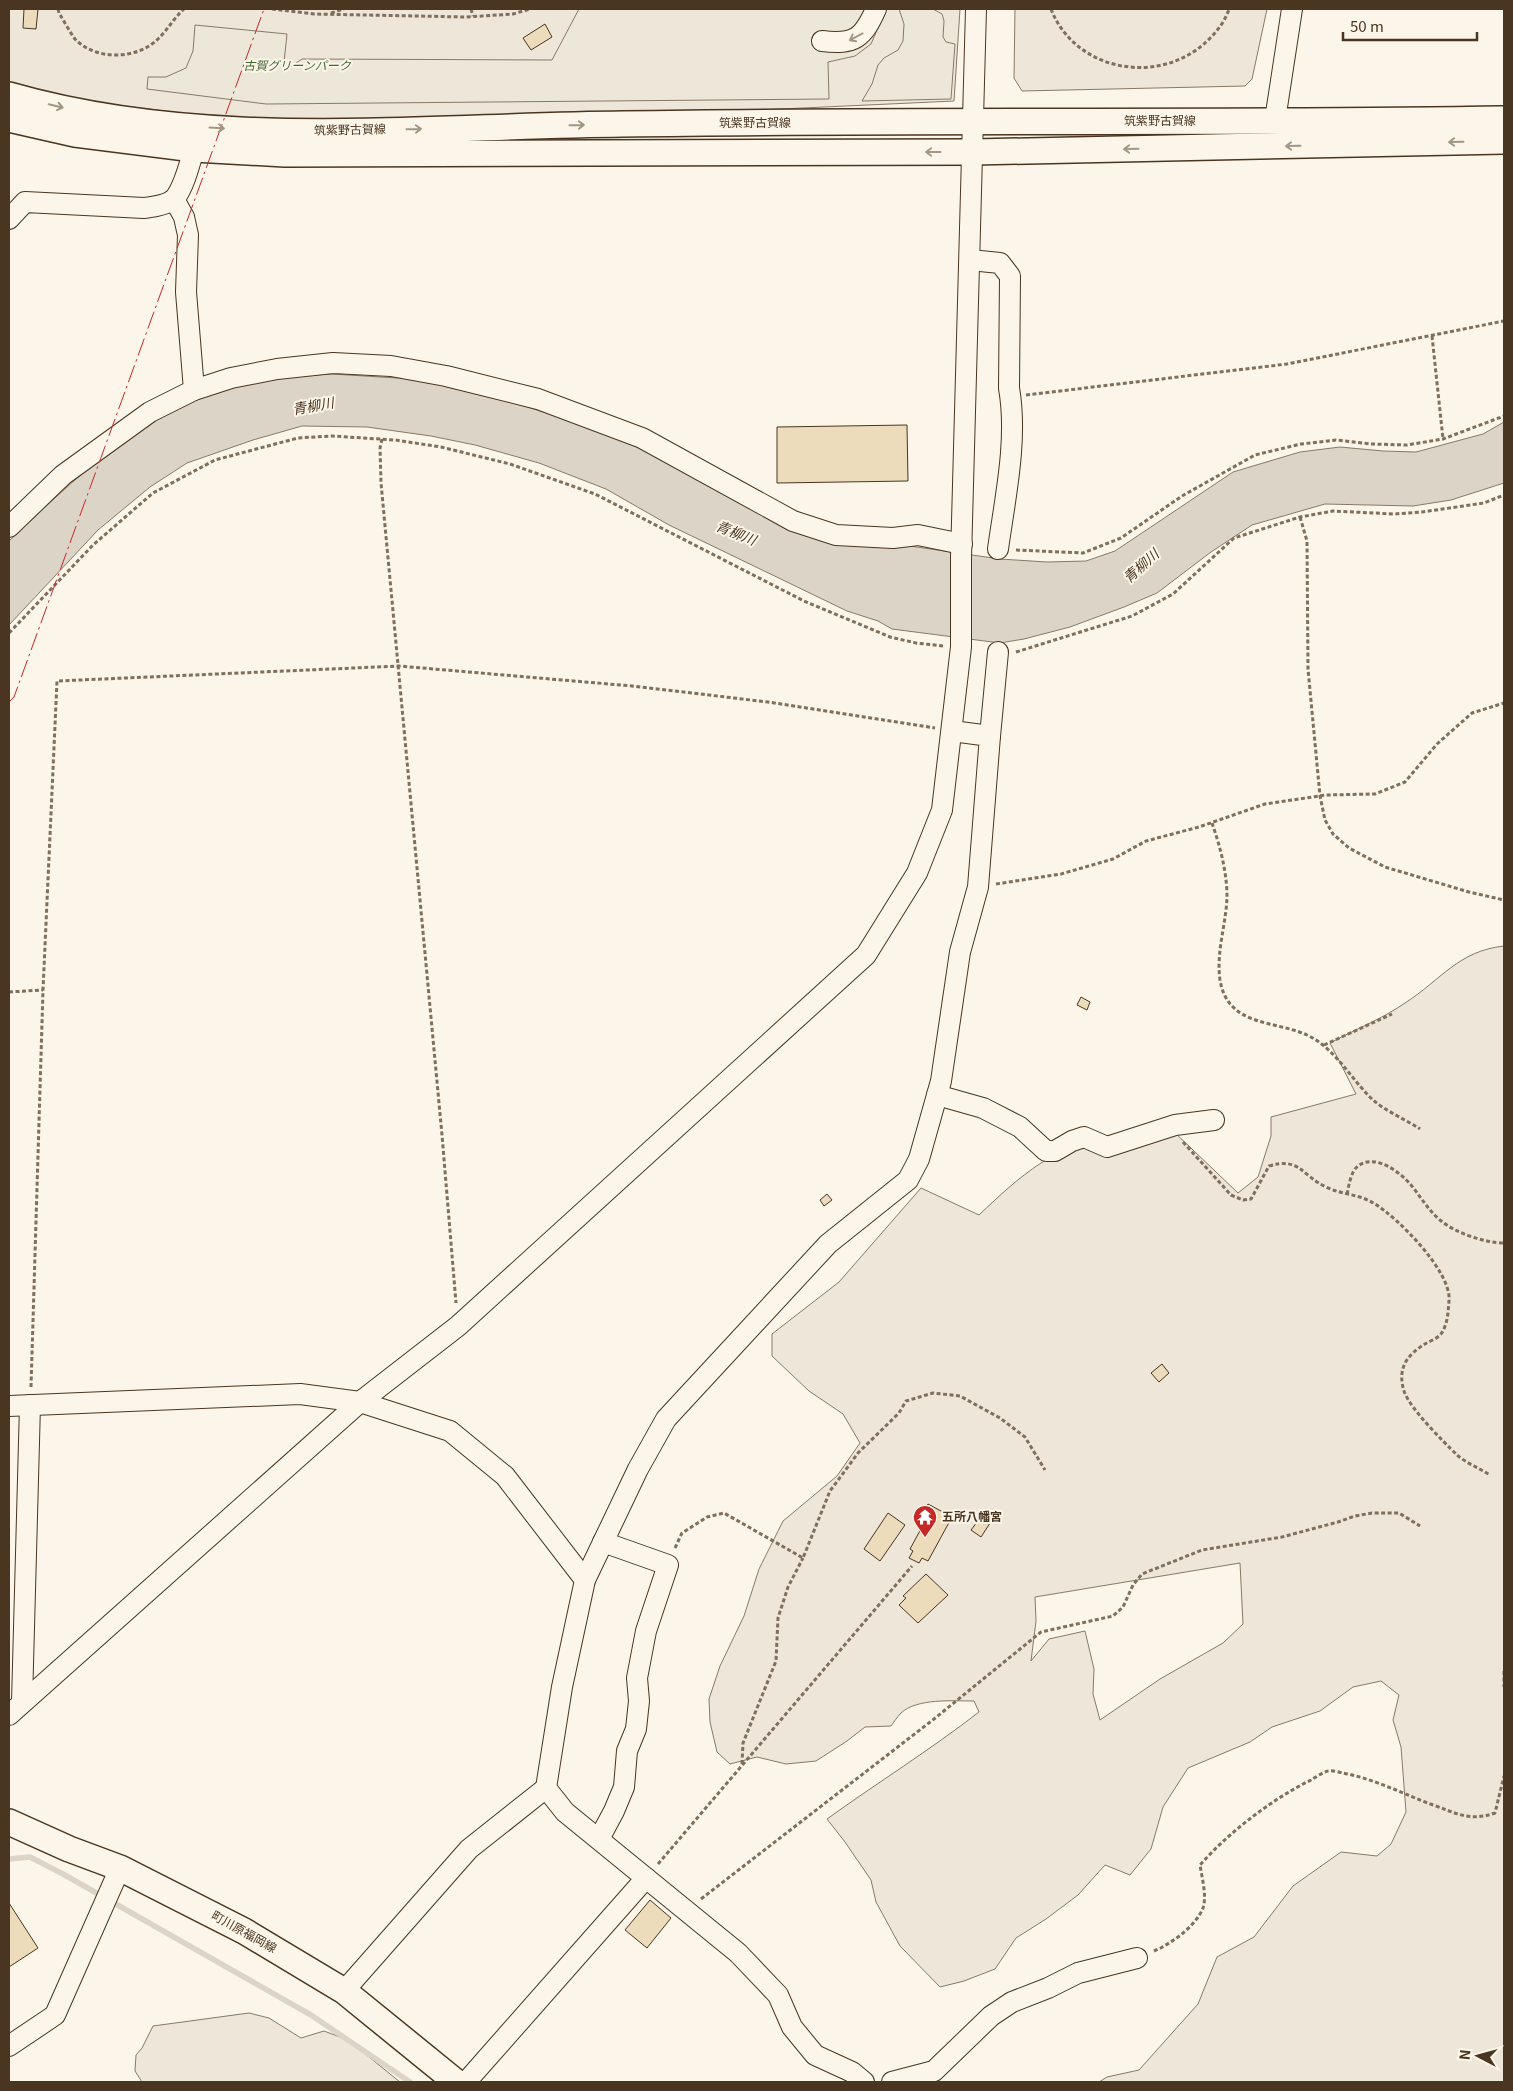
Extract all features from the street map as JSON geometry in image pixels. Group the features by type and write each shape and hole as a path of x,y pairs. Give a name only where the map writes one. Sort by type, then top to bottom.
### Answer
{"main road":[{"name":"筑紫野古賀線","path":"9,94 87,113 192,127 288,132 623,124 1504,119"},
{"name":"筑紫野古賀線","path":"9,119 75,134 194,149 285,154 974,152 1504,142"},
{"name":"町川原福岡線","path":"9,1822 69,1849 120,1868 244,1931 344,1992 456,2082"}],"street":[{"path":"822,40 839,43 851,40 864,33 876,9"},
{"path":"15,1708 360,1402 458,1326 866,955 917,873 942,810 961,640 976,9"},
{"path":"1275,120 1292,9"},
{"path":"9,219 17,200 144,208 159,206 174,199 185,178 194,149"},
{"path":"174,199 184,218 188,235 186,292 194,390"},
{"path":"970,260 1000,264 1010,276 1010,470 998,549"},
{"path":"9,527 63,475 150,412 194,390 231,378 277,369 333,363 391,366 446,376 538,399 642,438 793,521 836,535 893,538 918,535 962,551"},
{"path":"344,1992 469,1849 546,1788 562,1687 586,1580 638,1468 666,1419 828,1244 908,1180 919,1159 937,1095 960,952 978,887 998,652"},
{"path":"952,731 990,736"},
{"path":"937,1095 990,1112 1020,1127 1046,1151 1055,1151 1072,1141 1084,1137 1107,1146 1169,1127 1214,1120"},
{"path":"9,1406 300,1394 360,1402 450,1431 505,1476 586,1580"},
{"path":"15,1708 30,1405"},
{"path":"599,1839 614,1812 624,1787 627,1751 636,1729 639,1701 637,1678 646,1631 668,1565 604,1542"},
{"path":"546,1788 566,1812 738,1953 778,1995 792,2026 815,2055 852,2072 864,2082"},
{"path":"9,2046 55,2015 120,1868"},
{"path":"466,2082 646,1878"},
{"path":"892,2082 934,2071 991,2016 1012,2002 1048,1988 1078,1973 1137,1958"}],"path":[{"path":"58,9 75,38 86,47 100,53 122,55 140,52 159,39 175,17 184,9"},
{"path":"272,9 276,11 328,14 473,16 513,14 530,9"},
{"path":"328,14 344,9"},
{"path":"471,9 473,16"},
{"path":"1051,9 1054,17 1068,37 1086,52 1107,63 1130,68 1154,68 1169,64 1197,50 1214,34 1229,9"},
{"path":"1011,397 1287,364 1504,322"},
{"path":"1432,336 1444,439"},
{"path":"998,549 1083,553 1121,538 1182,496 1255,454 1300,444 1336,440 1371,444 1407,444 1444,439 1504,416"},
{"path":"9,633 94,545 153,493 215,460 298,438 332,436 395,440 441,447 510,464 595,494 804,600 890,637 916,643 961,640"},
{"path":"382,439 380,448 381,483 458,1326"},
{"path":"998,652 1012,653 1132,616 1173,594 1234,538 1300,517 1333,511 1394,514 1422,512 1484,503 1504,495"},
{"path":"1300,517 1307,541 1308,669 1320,796 1325,820 1333,834 1349,848 1385,867 1504,900"},
{"path":"30,1405 43,990 57,681 399,666 632,686 768,702 952,731"},
{"path":"978,887 1061,874 1113,859 1146,842 1212,823 1265,804 1320,796 1375,794 1405,782 1438,744 1472,713 1504,703"},
{"path":"1212,823 1221,848 1226,897 1219,960 1221,982 1227,997 1237,1012 1251,1020 1307,1035 1324,1045 1373,1100 1420,1129"},
{"path":"9,992 43,990"},
{"path":"1324,1045 1392,1014"},
{"path":"1169,1127 1230,1195 1243,1200 1251,1199 1269,1166 1281,1162 1296,1165 1317,1183 1338,1193 1354,1194 1375,1203 1420,1243 1444,1282 1450,1298 1446,1324 1440,1335 1423,1345 1405,1361 1401,1378 1404,1391 1413,1407 1458,1456 1490,1475"},
{"path":"1348,1194 1350,1181 1357,1166 1368,1161 1382,1163 1410,1184 1427,1208 1441,1222 1462,1232 1496,1243 1504,1243"},
{"path":"742,1765 743,1743 776,1661 778,1618 788,1586 803,1558 830,1491 858,1453 899,1412 906,1401 934,1393 960,1396 1000,1418 1026,1437 1045,1470"},
{"path":"668,1565 682,1533 707,1517 724,1513 803,1558"},
{"path":"686,1911 934,1719 1041,1632 1113,1616 1124,1607 1133,1585 1142,1574 1202,1550 1282,1537 1372,1513 1399,1513 1420,1526"},
{"path":"646,1878 912,1566"},
{"path":"1504,1671 1504,1687"},
{"path":"1137,1958 1159,1949 1196,1921 1203,1907 1200,1866 1210,1854 1253,1817 1299,1785 1329,1771 1357,1775 1385,1784 1412,1797 1466,1817 1482,1818 1495,1814 1504,1776"}],"green space":[{"name":"古賀グリーンパーク","path":"9,9 960,9 954,101 609,117 261,123 27,94 9,87"},
{"path":"1015,9 1267,9 1252,79 1245,86 1022,91 1014,78"},
{"path":"1504,946 1504,2082 1099,2082 1107,2077 1139,2070 1198,2004 1217,1957 1254,1937 1293,1886 1341,1852 1377,1856 1391,1844 1406,1812 1401,1747 1393,1720 1399,1695 1381,1681 1353,1687 1320,1711 1272,1727 1250,1742 1188,1768 1163,1807 1151,1849 1130,1875 1105,1865 1078,1895 1016,1938 995,1969 964,1981 940,1987 900,1946 876,1902 871,1880 827,1819 942,1740 979,1712 974,1701 936,1701 908,1708 901,1713 891,1726 865,1727 816,1761 786,1764 757,1757 730,1764 717,1752 710,1722 709,1699 720,1666 744,1616 759,1569 783,1521 837,1476 860,1443 843,1414 809,1391 772,1356 772,1334 839,1282 921,1188 979,1215 1024,1175 1055,1155 1104,1140 1171,1129 1238,1193 1258,1177 1271,1136 1271,1117 1356,1094 1330,1043 1396,1009 1462,960 1488,949","holes":["1240,1563 1243,1624 1223,1643 1160,1679 1100,1720 1093,1694 1094,1669 1085,1631 1049,1639 1031,1661 1036,1621 1035,1597"]},
{"path":"249,2013 269,2018 301,2038 324,2031 348,2040 400,2082 142,2082 135,2071 136,2055 142,2048 153,2026"}],"shaded area":[{"path":"579,9 886,9 871,44 855,56 828,62 829,99 266,104 147,89 148,77 166,77 186,68 193,51 195,25 287,34 283,72 302,59 552,60"},
{"path":"899,9 933,9 942,14 944,21 943,37 946,42 955,44 951,99 862,101 872,84 878,65 884,58 898,50 903,41 904,24"}],"water":[{"name":"青柳川","path":"332,374 413,379 482,392 598,430 646,451 735,497 896,544 1000,559 1047,562 1086,561 1115,551 1233,472 1300,452 1340,447 1416,452 1483,434 1504,422 1504,483 1451,500 1413,506 1325,504 1252,525 1211,552 1157,593 1070,627 1000,643 892,629 878,621 847,611 669,525 606,489 539,463 475,445 431,436 367,427 302,426 253,440 187,463 150,487 98,530 9,625 9,541 70,484 114,448 160,417 212,391 259,381"}],"building":[{"path":"24,9 38,9 36,29 23,28"},
{"path":"545,24 552,37 531,50 523,38"},
{"path":"907,425 908,481 777,483 777,427"},
{"path":"1081,997 1090,1002 1087,1010 1077,1005"},
{"path":"827,1194 832,1200 824,1206 820,1200"},
{"path":"1162,1364 1169,1373 1159,1382 1151,1373"},
{"path":"928,1504 952,1517 928,1561 922,1558 919,1563 909,1558 913,1551 910,1549 922,1527 917,1524"},
{"path":"888,1513 905,1525 880,1561 864,1549"},
{"path":"983,1514 992,1520 981,1537 971,1530"},
{"path":"926,1574 948,1595 918,1623 899,1605 906,1598 903,1596"},
{"path":"650,1900 671,1918 647,1948 625,1930"},
{"path":"9,1903 38,1948 9,1967"}],"waterway":[{"path":"9,1859 30,1857 63,1874 311,2015 410,2082"}],"power":[{"path":"9,702 14,697 264,9"}],"place":[{"name":"五所八幡宮","path":"925,1538"}]}
